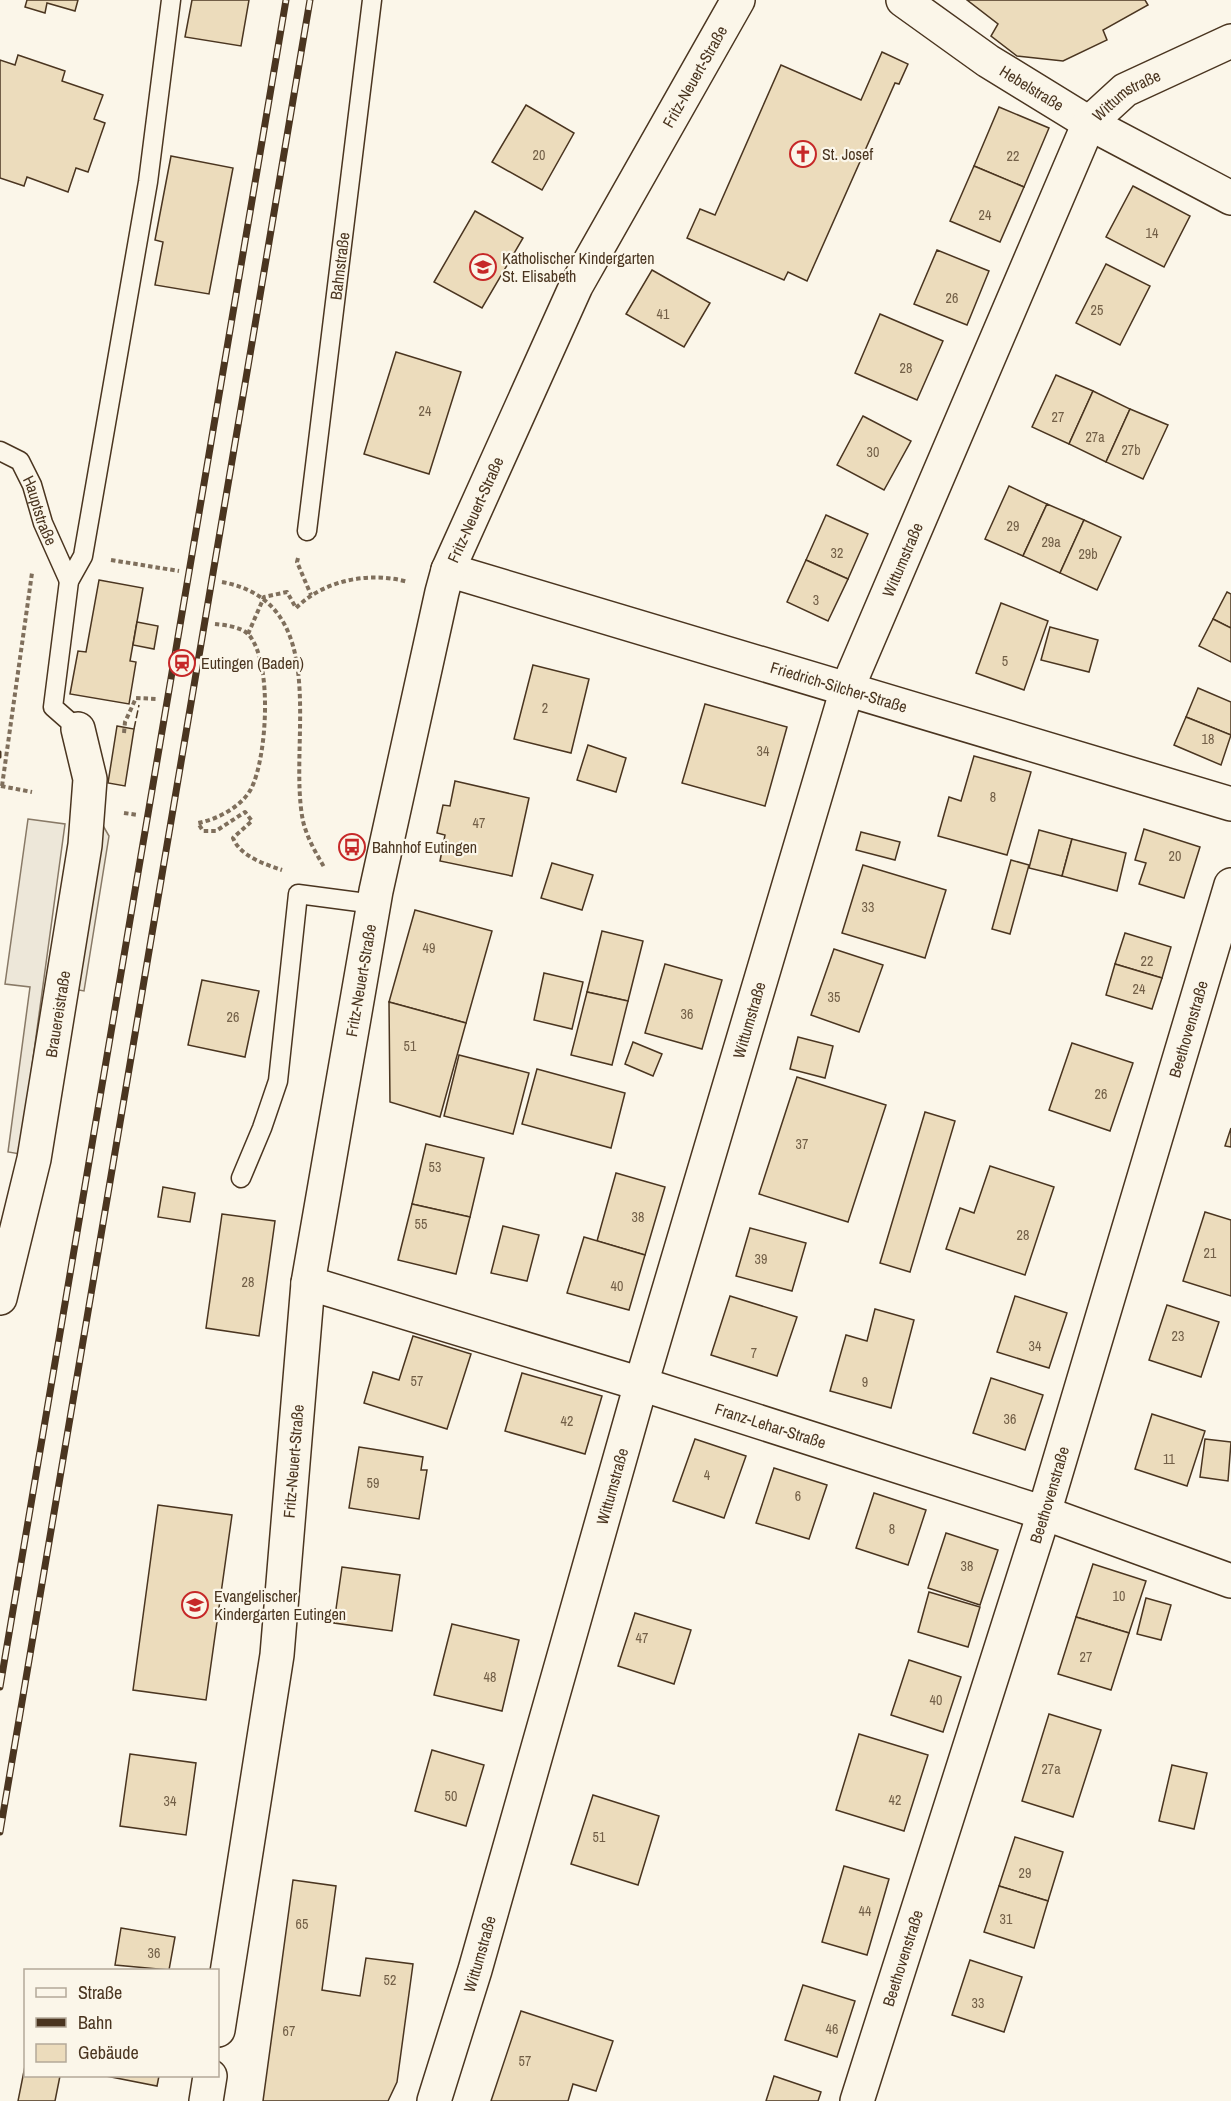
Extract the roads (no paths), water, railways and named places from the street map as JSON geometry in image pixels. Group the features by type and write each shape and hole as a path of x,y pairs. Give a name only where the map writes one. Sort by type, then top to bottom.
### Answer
{"street":[{"name":"Fritz-Neuert-Straße","path":"219,2024 277,1655 308,1283 374,904 445,581 576,286 738,0"},
{"name":"Hebelstraße","path":"903,0 988,61 1089,123 1231,198"},
{"name":"Wittumstraße","path":"434,2101 475,1970 641,1384 847,689 1089,123 1125,90 1231,41"},
{"name":"Friedrich-Silcher-Straße","path":"445,581 847,689 1231,804"},
{"name":"Brauereistraße","path":"0,1298 34,1159 86,845 90,778 78,729"},
{"name":"Beethovenstraße","path":"857,2101 1044,1513 1231,885"},
{"name":"Franz-Lehar-Straße","path":"308,1283 641,1384 1044,1513 1231,1581"},
{"path":"206,2101 210,2077"}],"lane":[{"path":"78,729 53,707 69,581 83,556 148,182 171,0"},
{"name":"Bahnstraße","path":"307,531 372,0"},
{"name":"Hauptstraße","path":"0,451 20,461 32,485 43,523 69,581"},
{"path":"241,1178 262,1128 278,1081 298,894 374,904"}],"railway":[{"path":"0,1687 286,0"},
{"path":"0,1832 310,0"}],"place":[{"name":"St. Josef","path":"803,154"},
{"name":"Katholischer Kindergarten St. Elisabeth","path":"483,267"},
{"name":"Eutingen (Baden)","path":"182,663"},
{"name":"Bahnhof Eutingen","path":"352,847"},
{"name":"Evangelischer Kindergarten Eutingen","path":"195,1605"}]}
